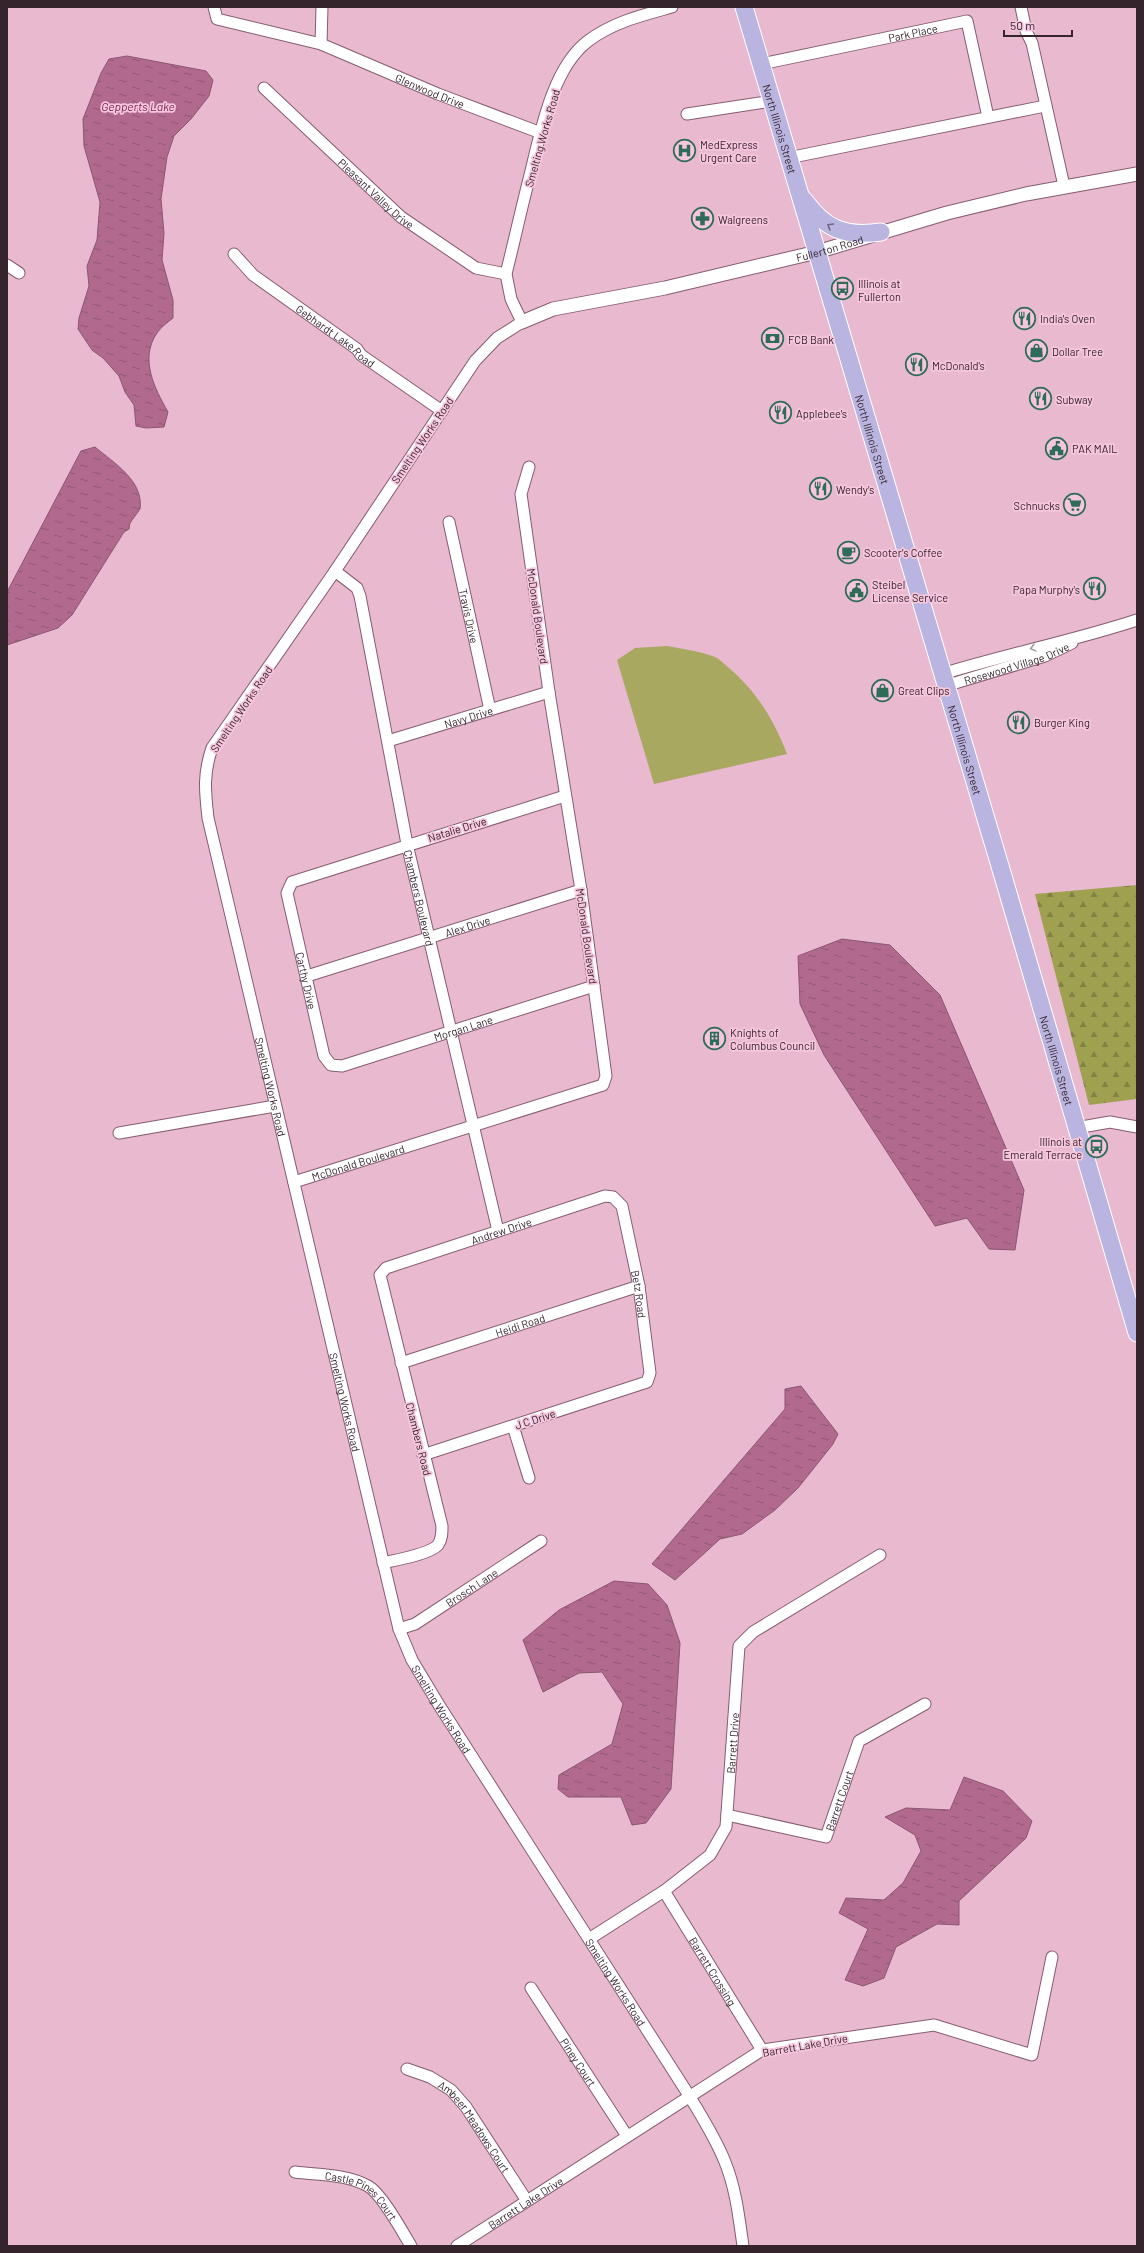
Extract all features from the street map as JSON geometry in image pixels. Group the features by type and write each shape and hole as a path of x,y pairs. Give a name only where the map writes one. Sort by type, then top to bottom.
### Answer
{"main road":[{"name":"North Illinois Street","path":"744,7 944,680 1004,876 1076,1128 1137,1333"},
{"path":"799,192 812,210 824,222 835,229 850,234 881,232"}],"street":[{"name":"Glenwood Drive","path":"214,7 217,19 321,44 438,94 541,133"},
{"path":"321,44 322,7"},
{"name":"Smelting Works Road","path":"672,7 634,18 608,28 587,42 571,59 561,76 541,133 506,274 511,298 522,322 497,338 475,361 336,571 212,748 206,768 205,783 208,818 383,1563 404,1646 420,1676 690,2097 715,2139 726,2163 738,2210 743,2246"},
{"path":"1021,7 1026,31 1032,43 1064,186"},
{"name":"Park Place","path":"761,64 967,21 988,117"},
{"name":"Pleasant Valley Drive","path":"264,88 402,217 476,268 506,274"},
{"path":"687,114 772,101"},
{"path":"788,158 1045,106"},
{"name":"Fullerton Road","path":"522,322 553,309 665,288 817,252 947,213 1064,186 1137,174"},
{"name":"Gebhardt Lake Road","path":"234,254 253,275 357,349 361,355 442,411"},
{"path":"7,265 19,273"},
{"name":"McDonald Boulevard","path":"294,1182 603,1085 606,1076 581,890 549,692 521,494 529,467"},
{"name":"Travis Drive","path":"449,522 490,710"},
{"name":"Chambers Boulevard","path":"336,571 356,588 360,596 407,844 472,1127 498,1231"},
{"name":"Rosewood Village Drive","path":"944,680 1042,645 1085,637 1137,620"},
{"name":"Navy Drive","path":"388,741 549,692"},
{"name":"Natalie Drive","path":"287,893 292,882 407,844 565,796"},
{"name":"Alex Drive","path":"307,976 581,890"},
{"name":"Carthy Drive","path":"287,893 324,1056 331,1065"},
{"name":"Morgan Lane","path":"331,1065 342,1066 594,986"},
{"path":"119,1133 275,1106"},
{"path":"1076,1128 1110,1122 1137,1127"},
{"name":"Andrew Drive","path":"380,1275 386,1268 605,1196 613,1197 622,1206"},
{"name":"Betz Road","path":"622,1206 639,1286 650,1373 647,1382"},
{"name":"Chambers Road","path":"380,1275 423,1455 442,1526 442,1537 437,1546 429,1551 383,1563"},
{"name":"Heidi Road","path":"401,1363 639,1286"},
{"name":"J C Drive","path":"423,1455 647,1382"},
{"path":"513,1426 529,1478"},
{"name":"Brosch Lane","path":"399,1629 415,1624 541,1541"},
{"name":"Barrett Drive","path":"589,1939 664,1891 710,1855 726,1827 739,1646 752,1632 880,1555"},
{"name":"Barrett Court","path":"727,1816 826,1837 859,1740 925,1704"},
{"name":"Barrett Crossing","path":"664,1891 762,2050"},
{"name":"Barrett Lake Drive","path":"457,2246 762,2050 934,2025 1032,2055 1052,1957"},
{"name":"Piney Court","path":"531,1988 627,2136"},
{"name":"Ambeer Meadows Court","path":"407,2069 430,2077 450,2090 466,2107 527,2201"},
{"name":"Castle Pines Court","path":"295,2172 341,2178 368,2186 384,2204 411,2246"}],"shaded area":[{"path":"667,646 691,650 715,657 739,677 764,707 787,754 654,784 617,660 635,648"}],"green space":[{"path":"1137,885 1137,1099 1089,1105 1035,894"}],"water":[{"name":"Gepperts Lake","path":"127,56 206,71 213,80 209,96 191,119 174,136 167,157 161,199 164,233 162,260 173,300 173,318 157,333 149,353 149,363 154,384 168,412 164,427 146,428 136,426 134,405 125,392 119,376 103,358 92,350 78,329 79,318 89,286 87,266 97,240 100,202 84,146 83,119 101,73 109,59"},
{"path":"95,447 119,466 133,481 140,499 140,509 130,523 129,529 124,532 72,615 58,628 7,645 7,592 81,451"},
{"path":"842,939 890,945 940,995 1024,1190 1015,1250 989,1249 967,1218 935,1226 824,1055 800,1004 798,956"},
{"path":"801,1386 838,1434 833,1444 798,1488 775,1510 742,1534 720,1539 675,1580 652,1564 785,1409 785,1389"},
{"path":"614,1581 648,1584 667,1605 680,1643 671,1789 646,1823 632,1825 621,1797 568,1797 558,1789 559,1775 612,1744 623,1704 602,1672 579,1673 543,1692 523,1640 559,1610"},
{"path":"964,1777 1003,1791 1032,1821 1026,1838 959,1901 959,1925 937,1924 896,1947 884,1978 863,1986 845,1980 868,1929 839,1913 846,1898 884,1900 903,1883 921,1851 915,1835 885,1817 906,1808 950,1810"}],"place":[{"name":"MedExpress Urgent Care","path":"685,150"},
{"name":"Walgreens","path":"703,219"},
{"name":"Illinois at Fullerton","path":"843,289"},
{"name":"India's Oven","path":"1024,318"},
{"name":"FCB Bank","path":"773,339"},
{"name":"Dollar Tree","path":"1036,351"},
{"name":"McDonald's","path":"916,365"},
{"name":"Subway","path":"1041,399"},
{"name":"Applebee's","path":"781,413"},
{"name":"PAK MAIL","path":"1057,448"},
{"name":"Wendy's","path":"821,489"},
{"name":"Schnucks","path":"1075,505"},
{"name":"Scooter's Coffee","path":"848,552"},
{"name":"Papa Murphy's","path":"1095,589"},
{"name":"Steibel License Service","path":"857,590"},
{"name":"Great Clips","path":"883,690"},
{"name":"Burger King","path":"1019,722"},
{"name":"Knights of Columbus Council","path":"714,1038"},
{"name":"Illinois at Emerald Terrace","path":"1097,1147"}]}
